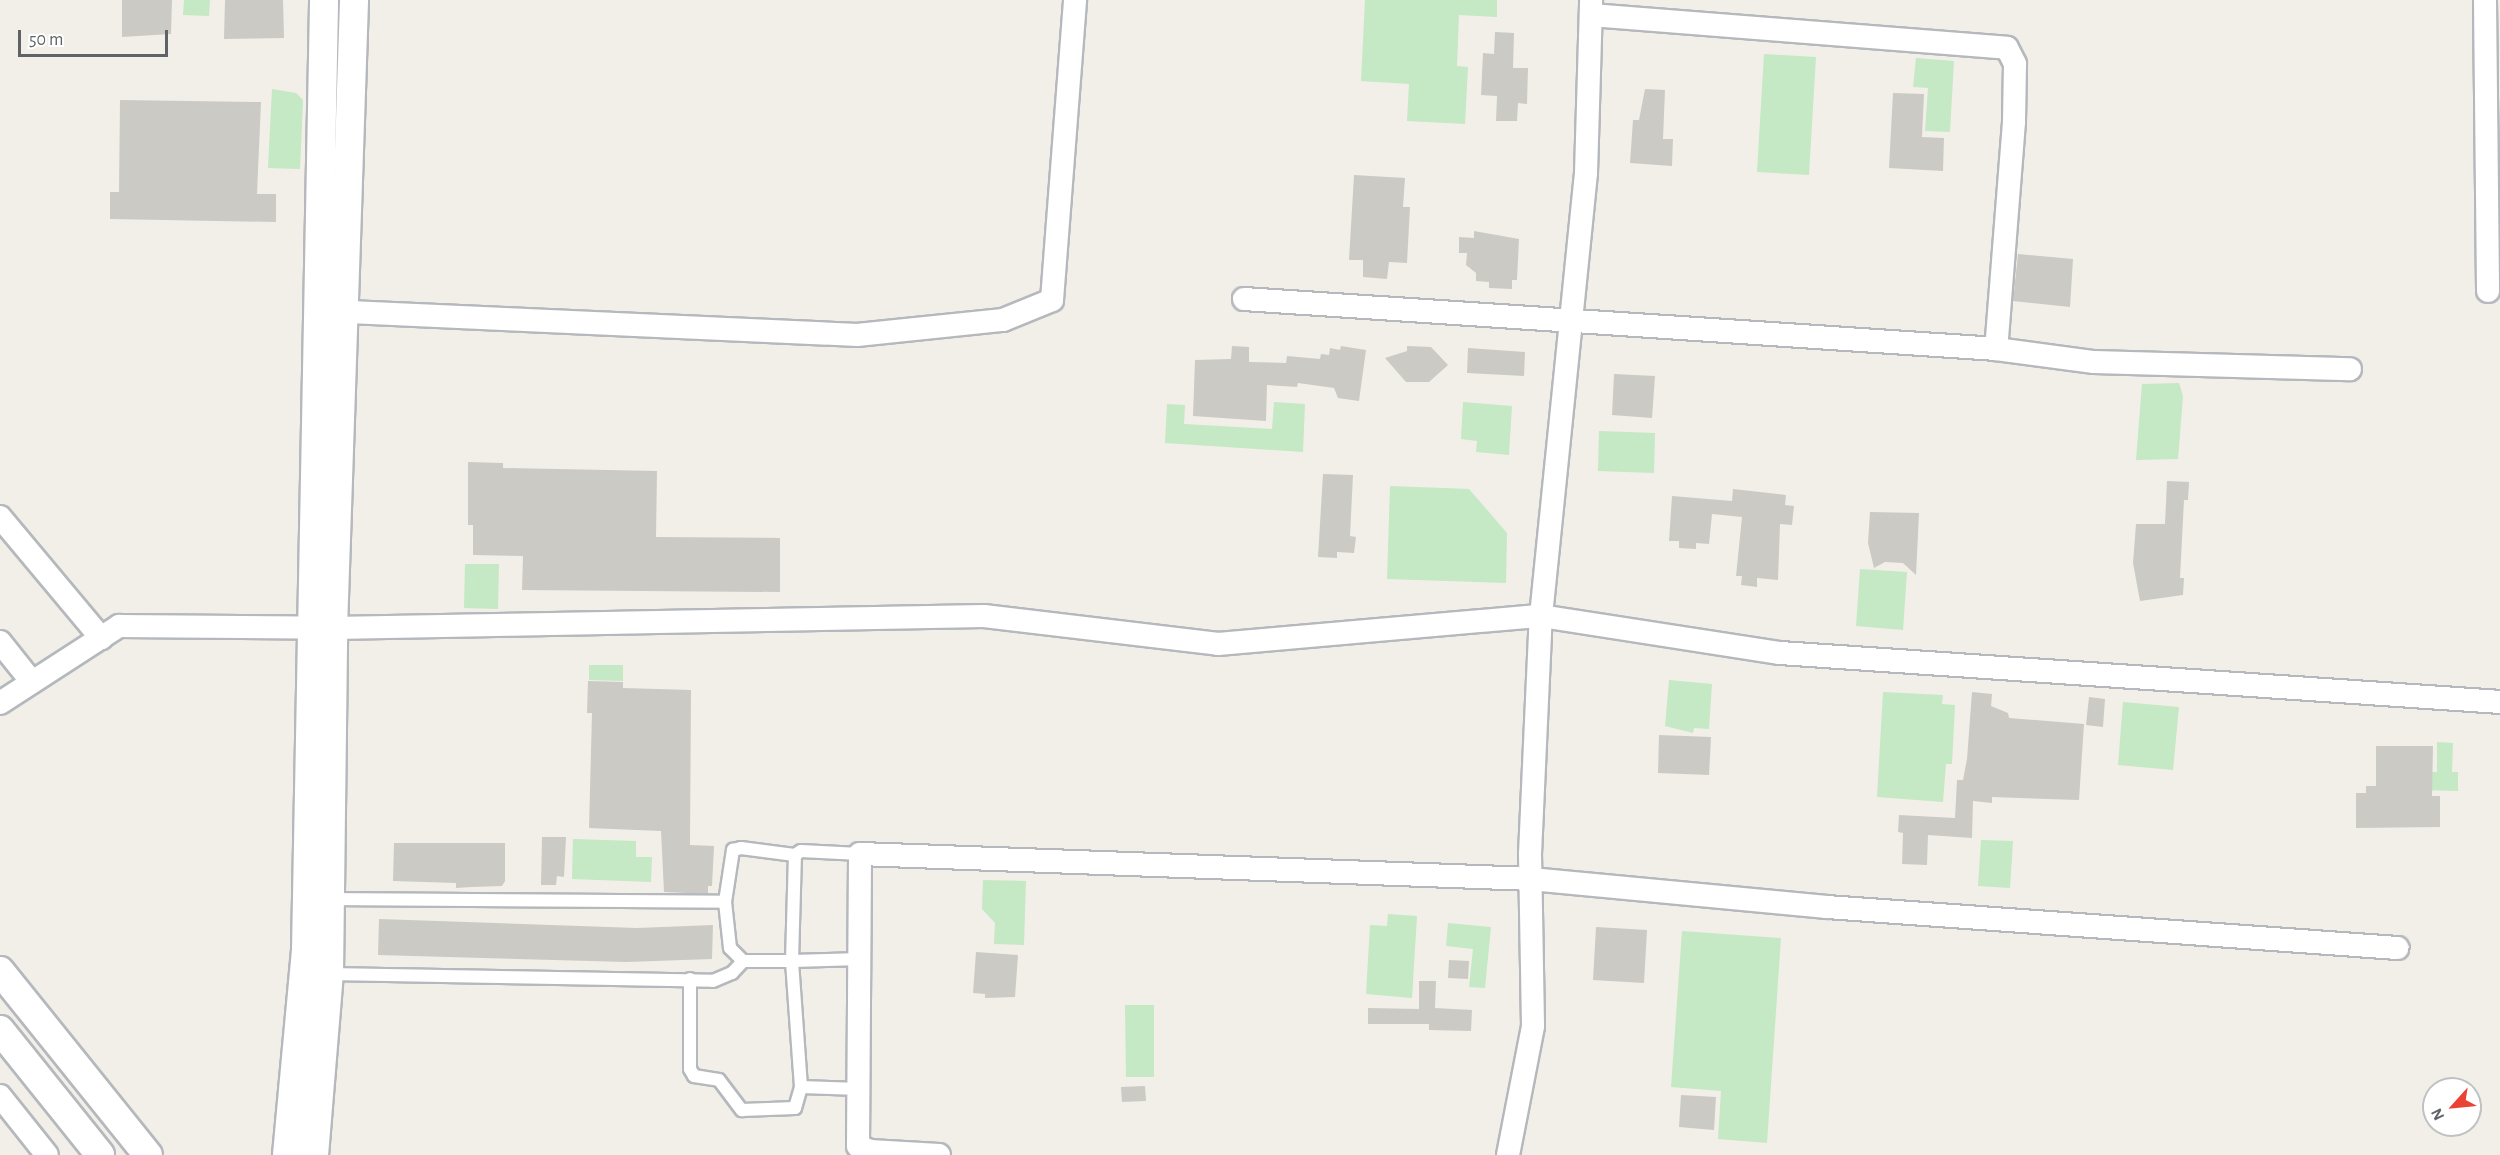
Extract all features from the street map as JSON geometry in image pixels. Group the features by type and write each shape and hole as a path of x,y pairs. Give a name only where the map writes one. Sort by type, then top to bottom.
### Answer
{"street":[{"path":"314,1155 329,974 330,899 321,628 317,309 324,0"},
{"path":"286,1155 306,950 321,628 346,313 354,0"},
{"path":"317,309 346,313 857,335 1003,320 1052,300 1075,0"},
{"path":"2485,0 2488,291"},
{"path":"1508,1155 1533,1026 1531,879 1541,616 1586,173 1591,8 2007,48 2015,64 2014,122 1996,349"},
{"path":"1244,299 1996,349 2094,362 2350,369"},
{"path":"0,518 101,638"},
{"path":"0,703 119,626 321,628 984,616 1218,644 1541,616 1780,653 2500,702"},
{"path":"0,642 32,682"},
{"path":"939,1155 870,1151 858,1146 860,854 1531,879 1827,907 2398,948"},
{"path":"0,971 148,1155"},
{"path":"0,1030 100,1155"},
{"path":"0,1096 47,1155"}],"lane":[{"path":"860,854 801,851 795,855 741,848 733,850 724,902 730,948 743,961 861,958"},
{"path":"690,979 690,1069 693,1076 719,1080 742,1110 795,1108 801,1087 792,961 795,855"},
{"path":"330,899 724,902"},
{"path":"329,974 712,981 732,973 743,961"},
{"path":"801,1087 859,1089"}],"green space":[{"path":"184,0 210,0 209,16 183,15"},
{"path":"1365,0 1497,0 1497,17 1459,15 1457,66 1468,67 1465,124 1407,121 1409,84 1361,81"},
{"path":"1764,54 1816,57 1809,175 1757,172"},
{"path":"1916,58 1954,61 1950,132 1925,131 1928,88 1913,87"},
{"path":"272,89 296,93 303,100 300,169 268,168"},
{"path":"2179,383 2183,396 2178,459 2136,460 2142,384"},
{"path":"1274,402 1305,404 1303,452 1165,443 1167,404 1185,405 1184,424 1272,429"},
{"path":"1463,402 1512,406 1509,455 1476,452 1477,441 1461,439"},
{"path":"1599,431 1655,433 1654,473 1598,471"},
{"path":"1390,486 1469,489 1507,533 1506,583 1387,579"},
{"path":"465,564 499,564 498,609 464,608"},
{"path":"1860,569 1907,572 1903,630 1856,626"},
{"path":"589,665 623,665 623,681 589,680"},
{"path":"1669,680 1712,684 1709,729 1694,728 1693,733 1665,726"},
{"path":"1883,692 1943,695 1942,704 1955,705 1952,764 1946,764 1943,802 1877,797"},
{"path":"2123,702 2179,707 2173,770 2118,765"},
{"path":"2437,742 2453,743 2452,772 2458,772 2458,791 2417,790 2417,772 2437,772"},
{"path":"573,839 636,841 636,857 652,857 651,882 572,879"},
{"path":"1981,840 2013,841 2010,888 1978,886"},
{"path":"983,880 1026,881 1024,945 994,944 995,923 982,909"},
{"path":"1388,914 1417,916 1412,998 1366,994 1370,925 1387,926"},
{"path":"1448,923 1491,927 1485,988 1469,987 1473,949 1446,946"},
{"path":"1682,931 1781,938 1767,1143 1718,1139 1721,1091 1671,1087"},
{"path":"1125,1005 1154,1005 1154,1077 1126,1077"}],"building":[{"path":"122,0 172,0 171,34 122,37"},
{"path":"225,0 283,0 284,38 224,39"},
{"path":"1495,32 1514,33 1513,68 1528,68 1527,104 1518,103 1517,121 1496,121 1497,96 1481,95 1483,53 1494,54"},
{"path":"1645,89 1665,90 1663,139 1673,139 1672,166 1630,163 1633,120 1639,120"},
{"path":"1893,93 1924,94 1922,137 1944,138 1943,171 1889,168"},
{"path":"120,100 261,102 257,194 276,194 276,222 110,219 110,192 119,192"},
{"path":"1354,175 1405,178 1403,207 1410,207 1407,263 1389,262 1387,279 1363,277 1363,260 1349,260"},
{"path":"1474,231 1519,239 1517,280 1512,280 1512,289 1489,288 1489,282 1476,281 1476,273 1466,265 1467,253 1459,253 1459,237 1474,238"},
{"path":"2018,254 2073,259 2070,307 2013,301"},
{"path":"1232,346 1249,347 1249,362 1286,363 1287,356 1320,359 1321,354 1329,355 1330,348 1340,350 1341,346 1366,350 1359,401 1338,398 1334,388 1298,383 1297,387 1267,385 1266,421 1193,416 1195,360 1231,359"},
{"path":"1407,346 1431,347 1448,365 1429,382 1406,382 1385,358 1407,351"},
{"path":"1468,348 1525,352 1524,376 1467,373"},
{"path":"1614,374 1655,376 1652,418 1612,415"},
{"path":"468,462 503,463 503,468 657,471 656,537 780,538 780,592 522,590 523,556 473,555 473,525 468,525"},
{"path":"1323,474 1353,475 1350,536 1356,537 1354,553 1337,552 1337,558 1318,557"},
{"path":"2167,481 2189,482 2188,500 2184,500 2180,578 2184,578 2183,595 2140,601 2133,563 2136,524 2165,524"},
{"path":"1733,489 1786,495 1785,505 1794,506 1792,525 1780,524 1778,580 1757,578 1757,587 1741,585 1742,576 1736,576 1742,517 1712,514 1709,544 1696,543 1696,549 1679,548 1679,541 1669,541 1672,496 1732,501"},
{"path":"1870,512 1919,513 1916,575 1903,563 1885,562 1874,568 1868,543"},
{"path":"588,681 623,682 623,688 691,690 690,845 714,846 712,886 708,886 708,894 664,892 661,831 589,828 592,713 587,713"},
{"path":"1972,692 1992,694 1991,706 2008,713 2009,718 2084,724 2079,800 1992,797 1992,803 1973,801 1972,838 1928,835 1927,865 1902,864 1903,833 1898,832 1899,815 1955,818 1957,780 1963,780 1967,759"},
{"path":"2089,697 2105,699 2103,727 2086,725"},
{"path":"1659,735 1711,737 1709,775 1658,773"},
{"path":"2376,746 2433,746 2432,796 2440,796 2440,827 2356,828 2356,793 2366,793 2366,786 2376,786"},
{"path":"542,837 566,837 564,877 557,876 556,885 541,885"},
{"path":"394,843 505,843 505,881 502,886 456,888 456,883 393,881"},
{"path":"379,919 637,928 713,925 712,959 626,962 378,955"},
{"path":"1596,927 1647,930 1644,983 1593,980"},
{"path":"976,952 1018,955 1015,997 985,998 985,994 973,993"},
{"path":"1449,960 1469,961 1468,979 1448,978"},
{"path":"1419,981 1436,981 1435,1008 1472,1010 1471,1031 1429,1030 1429,1024 1368,1024 1368,1008 1419,1009"},
{"path":"1145,1086 1146,1101 1122,1102 1121,1087"},
{"path":"1681,1095 1716,1097 1714,1130 1679,1127"}]}
